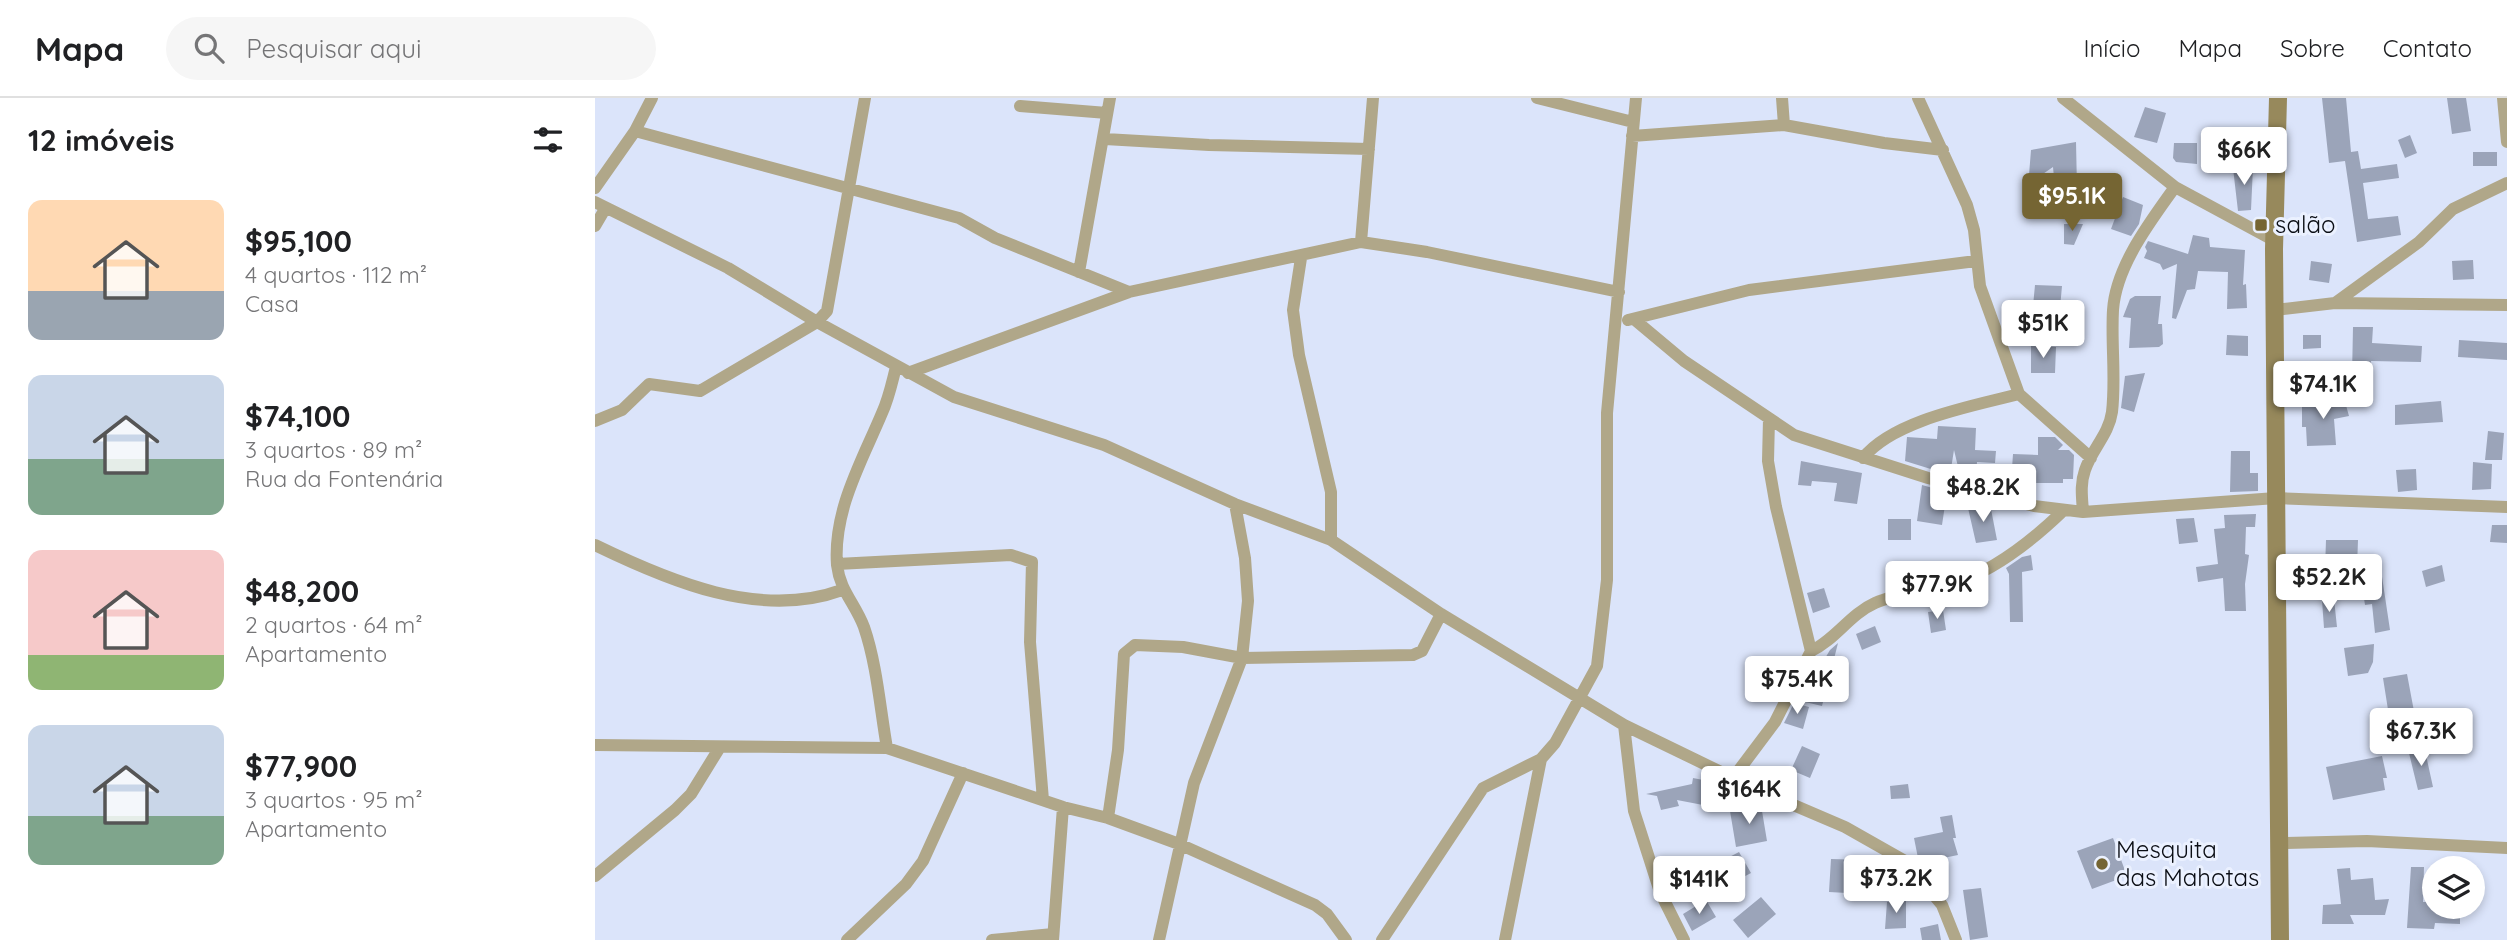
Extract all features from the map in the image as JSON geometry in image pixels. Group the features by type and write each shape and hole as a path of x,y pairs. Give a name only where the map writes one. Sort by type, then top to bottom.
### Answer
{"street":[{"path":"595,188 635,131 652,98"},
{"path":"595,421 622,410 649,384 689,392 715,385 817,322 827,311 851,191 865,98"},
{"path":"1079,271 1105,139 1110,98"},
{"path":"1361,242 1373,98"},
{"path":"1537,98 1633,122"},
{"path":"1382,940 1483,788 1541,759 1555,743 1582,698 1597,666 1608,580 1607,413 1636,98"},
{"path":"1782,98 1784,125"},
{"path":"1918,98 1967,205 1974,230 1976,261 1990,317 2019,394 2091,458"},
{"path":"2063,98 2175,187 2275,241"},
{"path":"2278,98 2275,310 2280,940"},
{"path":"2503,98 2507,142"},
{"path":"1020,106 1107,113"},
{"path":"1632,136 1784,125 1884,144 1943,149"},
{"path":"635,131 959,218 995,238 1129,292"},
{"path":"1105,139 1185,145 1369,149"},
{"path":"2335,303 2419,242 2453,209 2507,183"},
{"path":"2083,512 2081,486 2112,414 2113,309 2120,281 2154,217 2175,187"},
{"path":"595,226 600,206 728,268 817,322 954,397 1104,445 1235,504 1331,540 1441,614 1624,725 1733,778 1845,827 1905,861 1942,905 1956,940"},
{"path":"908,373 1129,292 1301,258 1361,242 1427,252 1619,292"},
{"path":"1301,258 1293,310 1299,355 1331,492 1331,540"},
{"path":"1616,322 1635,320 1749,290 1976,261"},
{"path":"2275,310 2335,303 2507,304"},
{"path":"1635,320 1684,361 1794,435 1863,458 2034,506 2083,512 2276,498 2507,508"},
{"path":"887,748 865,630 856,607 842,590 837,564 842,512 857,467 884,410 896,367"},
{"path":"1863,458 1882,439 1962,406 2019,394"},
{"path":"1769,419 1768,461 1776,507 1811,652"},
{"path":"1159,940 1194,783 1242,658 1248,601 1245,558 1235,504"},
{"path":"1733,778 1775,722 1811,652 1872,604 1895,595 1954,584 1989,567 2044,530 2064,510"},
{"path":"595,545 723,596 818,597 842,590"},
{"path":"837,564 1011,555 1032,562 1030,642 1043,800"},
{"path":"1108,818 1118,750 1123,654 1135,645 1183,647 1242,658 1417,654 1441,614"},
{"path":"1624,725 1637,823 1660,892 1684,940"},
{"path":"595,745 887,748 1063,807 1108,818 1179,844 1315,905 1327,914 1346,940"},
{"path":"595,876 691,794 720,747"},
{"path":"1505,940 1541,759"},
{"path":"847,940 906,884 923,861 963,773"},
{"path":"992,940 1053,937 1063,807"},
{"path":"2281,843 2367,841 2507,848"}],"building":[{"path":"2322,98 2346,98 2351,152 2358,151 2361,169 2397,164 2399,178 2363,183 2368,219 2398,216 2401,235 2357,242 2345,161 2329,163"},
{"path":"2447,98 2466,98 2471,131 2452,134"},
{"path":"2145,107 2166,113 2157,143 2134,137"},
{"path":"2410,135 2417,153 2405,158 2398,140"},
{"path":"2076,142 2077,188 2055,188 2053,167 2037,178 2029,175 2031,150"},
{"path":"2174,143 2197,143 2197,164 2176,162 2173,158"},
{"path":"2473,152 2497,152 2497,166 2473,166"},
{"path":"2253,167 2251,210 2238,211 2233,168"},
{"path":"2123,197 2143,205 2139,224 2131,236 2111,229"},
{"path":"2064,224 2083,224 2074,245 2064,244"},
{"path":"2193,235 2209,238 2210,247 2245,250 2243,285 2246,284 2247,308 2227,309 2228,272 2198,271 2195,289 2187,290 2176,319 2172,318 2177,264 2163,270 2160,264 2144,258 2147,251 2145,247 2148,241 2188,254"},
{"path":"2473,260 2474,279 2453,280 2452,261"},
{"path":"2311,261 2332,264 2329,283 2309,280"},
{"path":"2035,285 2062,286 2060,308 2033,306"},
{"path":"2135,296 2161,296 2158,324 2162,324 2163,344 2159,347 2129,348 2131,318 2123,317 2130,299"},
{"path":"2353,327 2373,327 2372,343 2422,346 2421,362 2371,361 2372,376 2352,376"},
{"path":"2227,335 2248,336 2248,356 2226,355"},
{"path":"2303,335 2321,335 2321,348 2303,349"},
{"path":"2459,340 2507,343 2507,360 2458,357"},
{"path":"2031,346 2056,347 2055,373 2031,373"},
{"path":"2145,373 2134,412 2121,408 2125,376"},
{"path":"2344,398 2349,416 2334,419 2336,445 2307,446 2306,427 2302,427 2302,406"},
{"path":"2441,401 2443,422 2395,425 2395,405"},
{"path":"1938,426 1976,428 1975,450 1996,451 1995,463 1977,462 1976,476 1960,475 1954,450 1950,475 1905,461 1907,437 1937,439"},
{"path":"2488,431 2504,433 2502,460 2485,460"},
{"path":"2038,437 2055,437 2063,445 2058,450 2069,450 2074,455 2073,479 2063,479 2063,483 2011,483 2013,454 2038,455"},
{"path":"2231,451 2250,451 2250,473 2258,473 2258,491 2230,492"},
{"path":"1801,461 1862,473 1857,504 1834,501 1837,483 1812,481 1811,486 1798,485"},
{"path":"2473,462 2492,464 2491,489 2472,490"},
{"path":"2416,469 2417,490 2398,492 2396,470"},
{"path":"1922,485 1947,492 1942,525 1917,521"},
{"path":"1990,504 1997,540 1976,543 1968,508"},
{"path":"2256,514 2255,527 2246,527 2245,554 2249,555 2245,584 2246,611 2225,611 2223,578 2198,582 2196,567 2218,564 2214,529 2225,528 2224,515"},
{"path":"2194,518 2198,542 2179,544 2176,519"},
{"path":"1888,519 1911,519 1911,540 1888,540"},
{"path":"2492,525 2507,525 2507,543 2490,542"},
{"path":"2326,540 2358,540 2357,568 2325,569"},
{"path":"2031,555 2033,570 2022,572 2023,622 2010,622 2009,574 2006,568 2022,557"},
{"path":"2442,565 2445,581 2426,587 2422,571"},
{"path":"2381,570 2390,630 2375,633 2372,604 2365,605 2360,572"},
{"path":"1824,588 1830,607 1813,613 1807,593"},
{"path":"2334,599 2337,627 2324,628 2322,600"},
{"path":"1943,610 1946,630 1931,633 1928,612"},
{"path":"1875,626 1881,642 1862,650 1856,634"},
{"path":"1838,643 1834,659 1845,665 1837,678 1830,674 1822,706 1805,702 1809,685 1830,650"},
{"path":"2374,644 2373,662 2368,673 2348,676 2344,648"},
{"path":"2407,674 2416,722 2398,726 2395,715 2389,716 2383,678"},
{"path":"1794,703 1809,707 1803,729 1784,723"},
{"path":"1802,746 1820,754 1810,778 1791,770"},
{"path":"2424,746 2433,787 2418,790 2408,749"},
{"path":"2382,756 2387,778 2383,778 2385,790 2333,800 2326,767"},
{"path":"1693,778 1708,781 1703,805 1677,800 1679,806 1661,810 1657,796 1646,794 1692,784"},
{"path":"1908,784 1910,798 1891,799 1890,786"},
{"path":"1761,805 1767,841 1736,847 1730,811"},
{"path":"1952,815 1956,838 1953,838 1958,855 1919,863 1914,838 1943,832 1940,817"},
{"name":"Mesquita das Mahotas","path":"2113,838 2127,876 2092,889 2077,851"},
{"path":"1739,852 1751,873 1736,881 1681,892 1677,873 1712,866"},
{"path":"1831,859 1867,860 1866,881 1880,882 1883,895 1829,892"},
{"path":"2411,867 2422,867 2422,919 2460,919 2460,924 2435,923 2434,929 2407,928"},
{"path":"2350,868 2351,880 2373,878 2375,900 2389,899 2385,915 2350,915 2354,924 2322,924 2323,905 2341,904 2337,869"},
{"path":"1981,888 1988,937 1970,940 1963,890"},
{"path":"1761,897 1776,914 1748,938 1733,920"},
{"path":"1906,899 1906,928 1885,929 1887,902"},
{"path":"1706,900 1716,917 1692,931 1683,914"},
{"path":"1938,924 1941,940 1922,940 1920,928"}],"place":[{"name":"salão","path":"2261,225"},
{"name":"Mesquita das Mahotas","path":"2102,864"}]}
